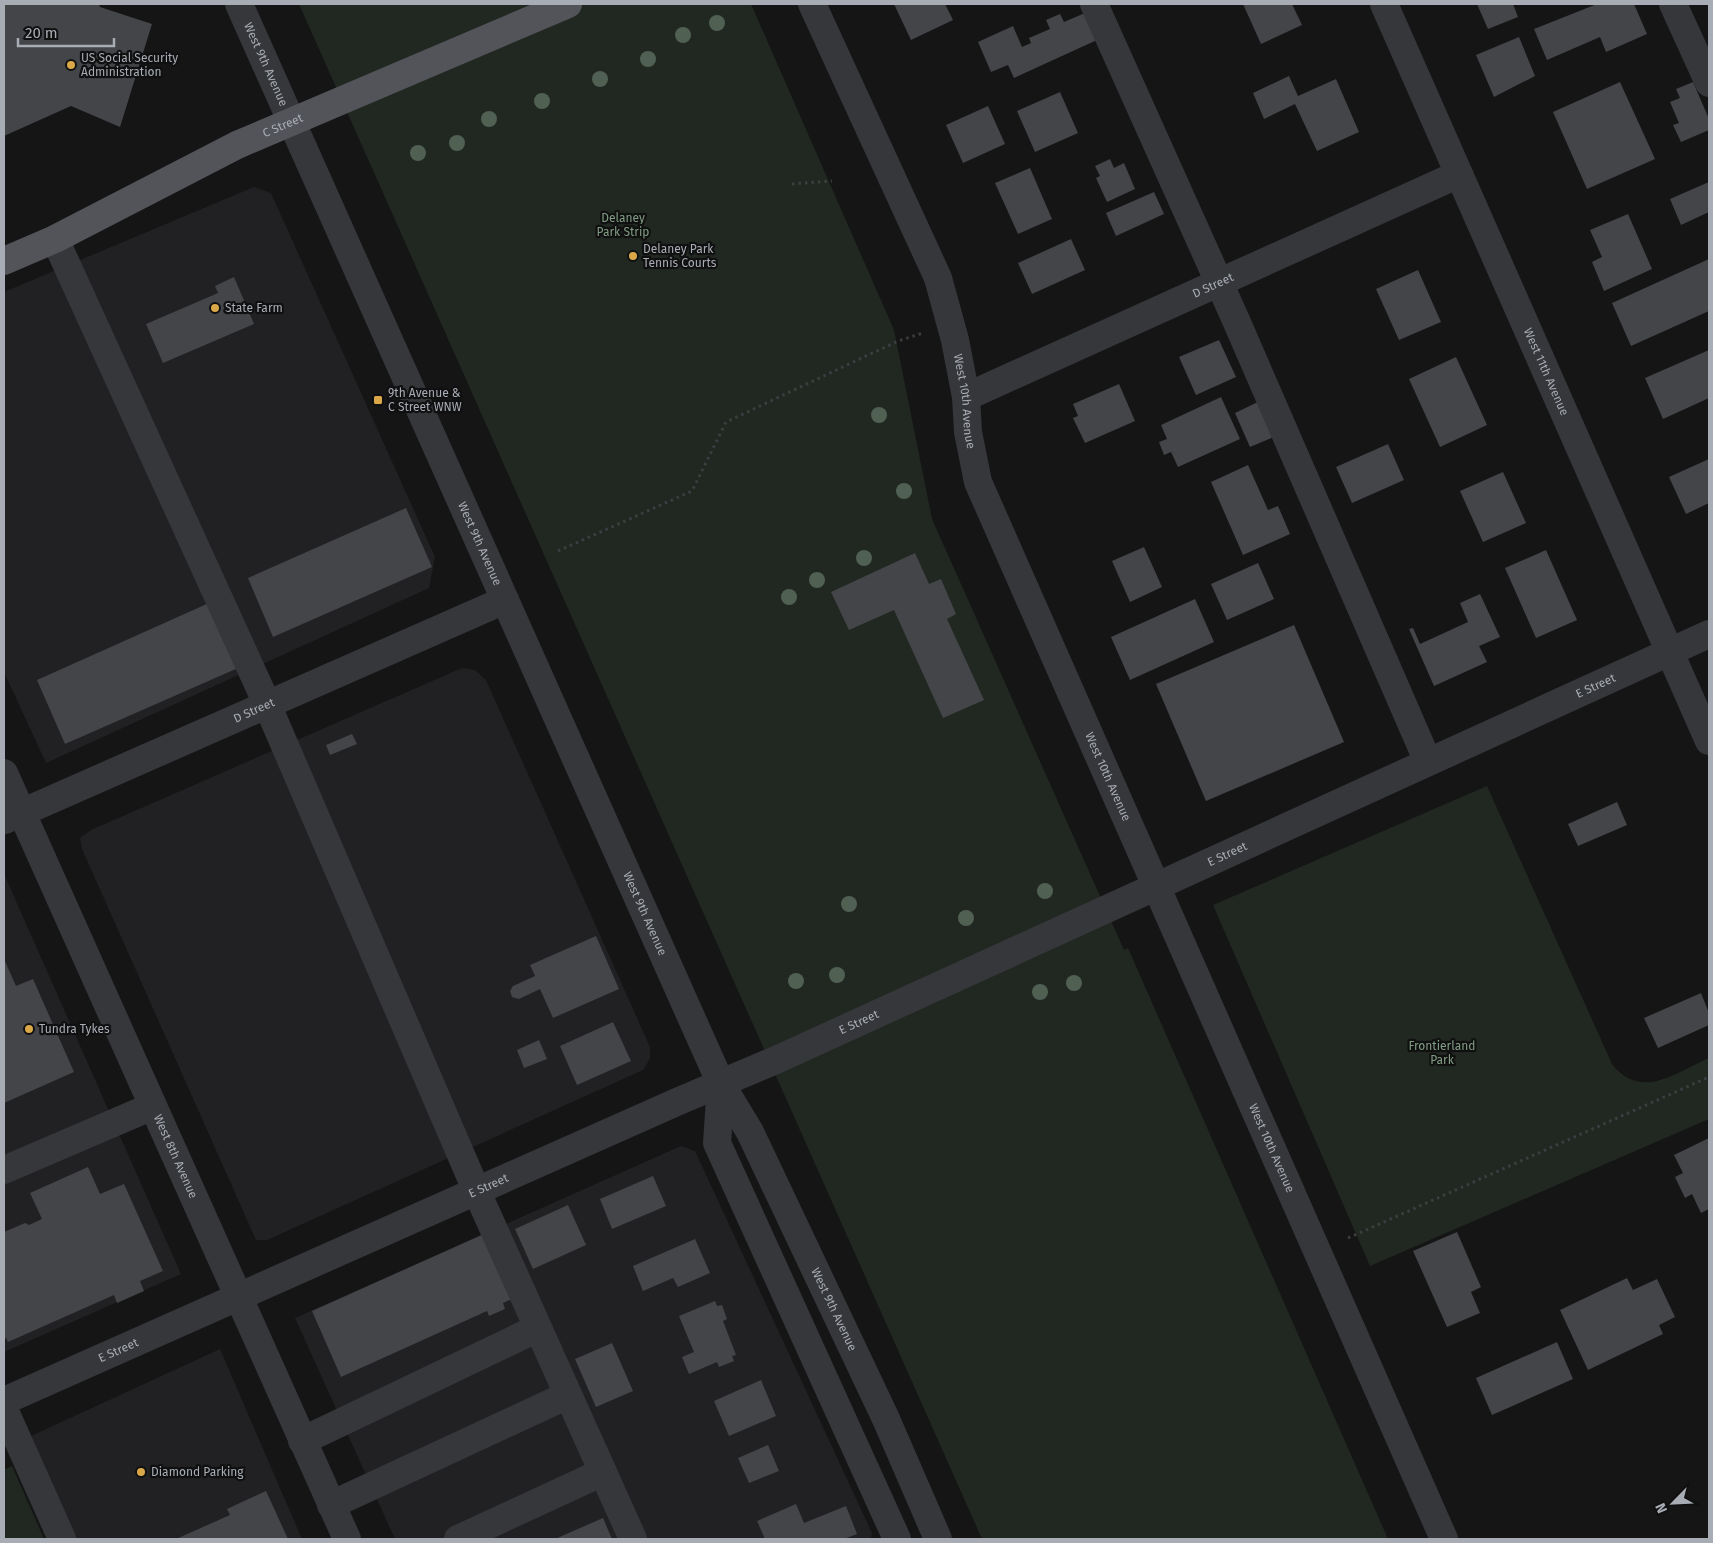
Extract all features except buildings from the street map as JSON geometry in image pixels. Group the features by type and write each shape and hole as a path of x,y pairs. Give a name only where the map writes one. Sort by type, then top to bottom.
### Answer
{"main road":[{"name":"C Street","path":"4,261 55,239 237,145 568,4"}],"street":[{"name":"West 9th Avenue","path":"239,4 720,1084 750,1132 886,1419 938,1539"},
{"name":"West 10th Avenue","path":"812,4 938,278 951,324 966,397 968,432 978,482 1444,1539"},
{"path":"1094,4 1219,282 1428,762"},
{"name":"West 11th Avenue","path":"1384,4 1709,741"},
{"path":"1673,4 1709,83"},
{"name":"D Street","path":"966,397 1459,174"},
{"path":"55,239 267,704 477,1192 633,1539"},
{"name":"D Street","path":"12,817 505,600"},
{"name":"E Street","path":"4,1402 1156,888 1709,634"},
{"name":"West 8th Avenue","path":"4,773 12,817 153,1106 346,1539"},
{"name":"West 9th Avenue","path":"720,1084 717,1143 897,1539"},
{"path":"4,1170 153,1106"},
{"path":"302,1441 538,1328"},
{"path":"331,1506 568,1395"},
{"path":"4,1409 62,1539"},
{"path":"458,1539 603,1472"}],"path":[{"path":"792,184 832,181"},
{"path":"558,551 692,490 726,422 898,341 951,324"},
{"path":"1348,1238 1709,1077"}],"shaded area":[{"path":"254,187 271,193 435,557 429,588 46,763 4,672 4,292"},
{"path":"462,668 475,670 486,680 650,1047 650,1059 643,1070 267,1240 256,1240 82,849 80,838 91,830"},
{"path":"4,874 181,1274 4,1352"},
{"path":"681,1146 695,1151 872,1533 871,1539 395,1539 295,1318"},
{"name":"Diamond Parking","path":"220,1349 302,1539 62,1539 18,1442"}],"green space":[{"name":"Delaney Park Strip","path":"299,4 751,4 894,330 932,519 1124,950 1128,948 1388,1539 982,1539"},
{"name":"Frontierland Park","path":"1487,786 1612,1064 1623,1075 1635,1081 1646,1082 1671,1076 1709,1058 1709,1119 1370,1266 1213,905"},
{"path":"12,1466 44,1539 4,1539 4,1470"}],"place":[{"name":"US Social Security Administration","path":"71,65"},
{"name":"Delaney Park Tennis Courts","path":"633,256"},
{"name":"State Farm","path":"215,308"},
{"name":"9th Avenue & C Street WNW","path":"378,400"},
{"name":"Tundra Tykes","path":"29,1029"},
{"name":"Diamond Parking","path":"141,1472"}]}
